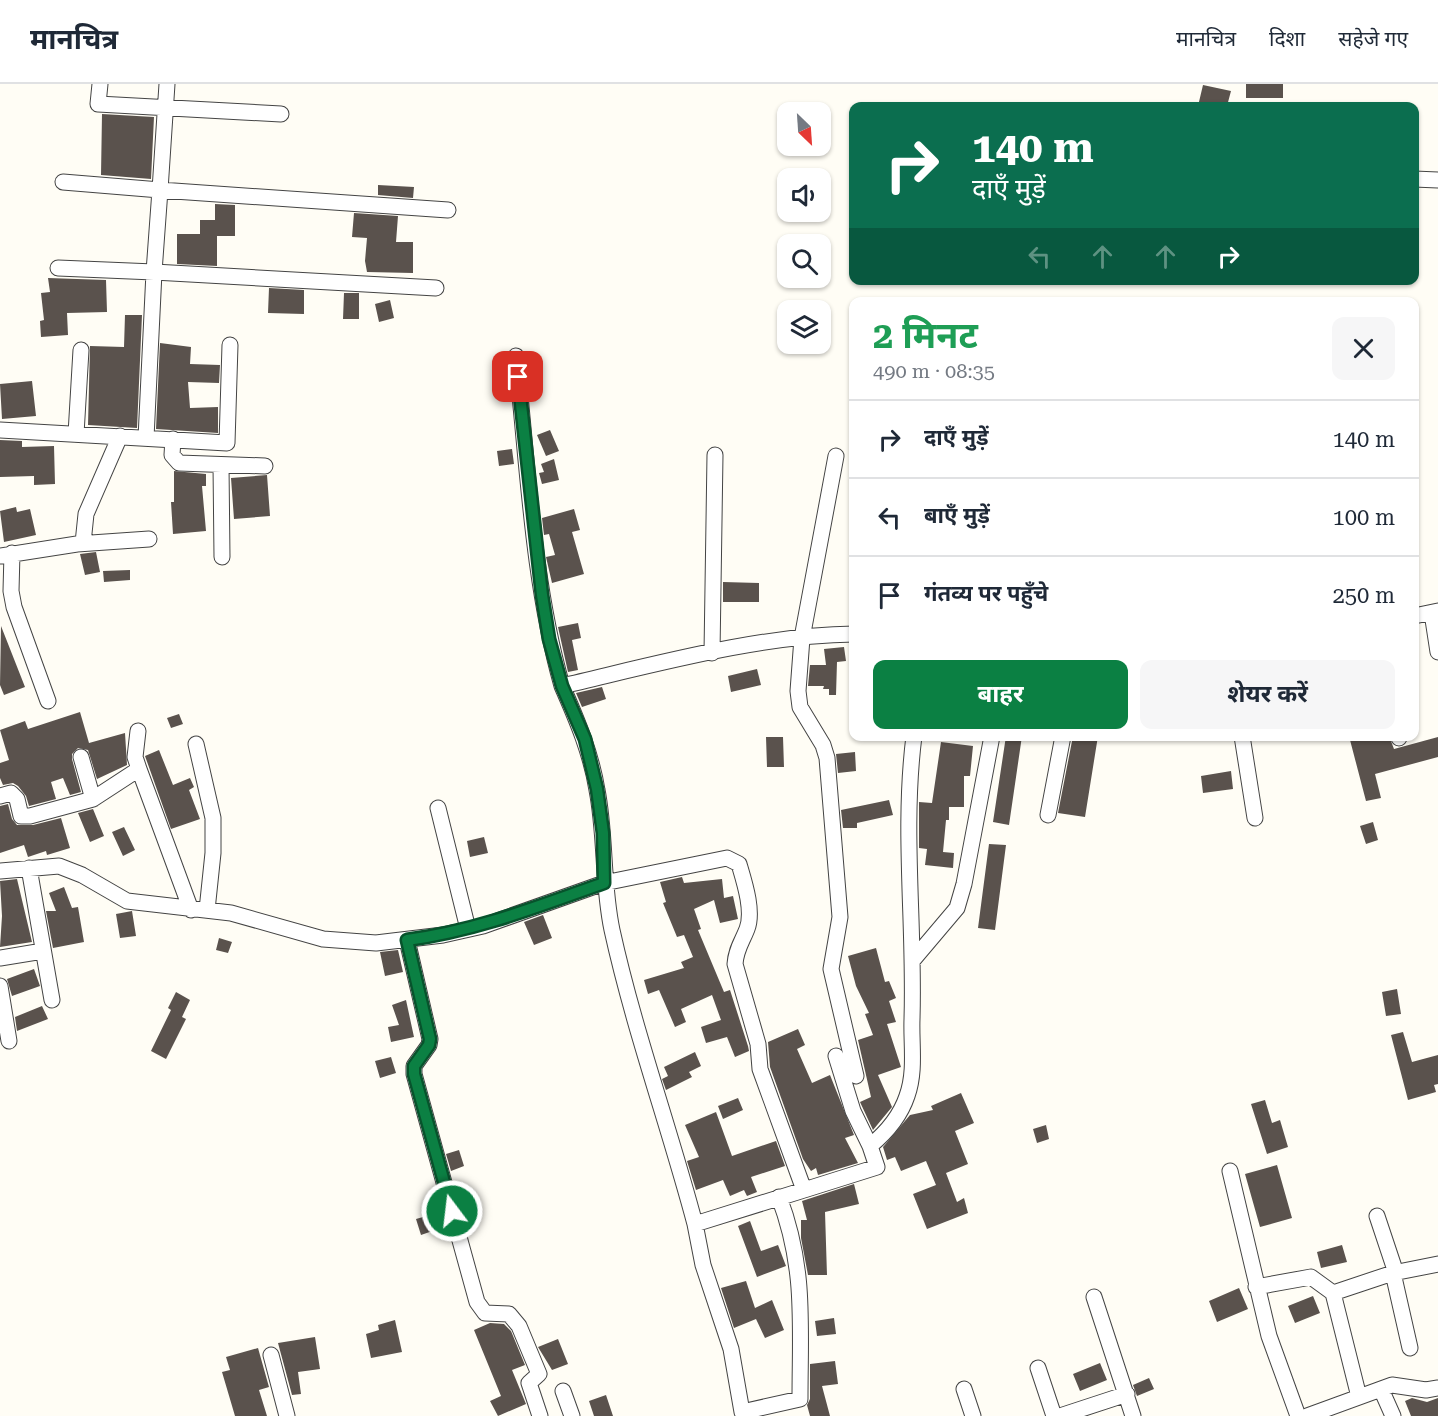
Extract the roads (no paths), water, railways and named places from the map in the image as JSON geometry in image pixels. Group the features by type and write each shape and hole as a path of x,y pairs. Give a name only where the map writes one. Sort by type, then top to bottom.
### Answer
{"street":[{"path":"100,84 98,104 281,114"},
{"path":"146,438 154,272 167,84"},
{"path":"1419,179 1438,180"},
{"path":"63,182 448,210"},
{"path":"58,268 436,288"},
{"path":"0,430 227,443 230,345"},
{"path":"76,434 81,350"},
{"path":"516,356 542,595 549,639 562,686 585,739 597,789 603,833 604,883 622,976 674,1145 704,1265 731,1349 738,1414 800,1399 800,1290 797,1257 792,1231 779,1197"},
{"path":"83,543 86,514 120,436"},
{"path":"173,439 172,455 179,463 264,466"},
{"path":"712,653 715,455"},
{"path":"836,456 802,638 798,691 800,707 823,745 827,758 840,917 838,937 832,954 831,976 856,1076"},
{"path":"221,465 222,557"},
{"path":"48,701 14,607 6,555 83,543 149,539"},
{"path":"1419,615 1435,612 1438,652"},
{"path":"562,686 712,653 802,638 849,634"},
{"path":"138,731 135,757 139,769 199,910"},
{"path":"870,1146 888,1131 908,1094 912,1075 913,960 908,860 909,777 913,741"},
{"path":"913,960 957,908 964,884 991,741"},
{"path":"1048,815 1062,741"},
{"path":"1243,741 1254,818"},
{"path":"196,744 213,818 213,853 199,910"},
{"path":"81,757 93,798"},
{"path":"0,796 11,793 15,796 18,810 25,817 93,798 139,769"},
{"path":"438,808 468,929"},
{"path":"0,870 59,866 82,875 127,901 231,913 322,939 376,943 468,929 604,883 727,858 739,864 750,916 747,929 735,954 735,964 761,1055 760,1069 804,1190"},
{"path":"29,868 52,1000"},
{"path":"407,940 430,1039 429,1045 414,1066 414,1074 477,1302 485,1313 513,1316 519,1326 539,1374 529,1383 540,1416"},
{"path":"0,958 43,951"},
{"path":"0,986 9,1041"},
{"path":"695,1224 877,1167 870,1146 853,1111 837,1056"},
{"path":"1230,1171 1269,1336 1298,1416"},
{"path":"1377,1216 1395,1273 1410,1348"},
{"path":"1333,1293 1395,1273 1438,1264"},
{"path":"1256,1287 1311,1277 1333,1293 1359,1397"},
{"path":"1094,1297 1134,1416"},
{"path":"271,1355 286,1416"},
{"path":"1038,1368 1054,1416"},
{"path":"1307,1416 1392,1384 1426,1390 1438,1388"},
{"path":"964,1389 973,1416"},
{"path":"1381,1389 1393,1416"},
{"path":"563,1391 572,1416"},
{"path":"1060,1416 1126,1394"}]}
